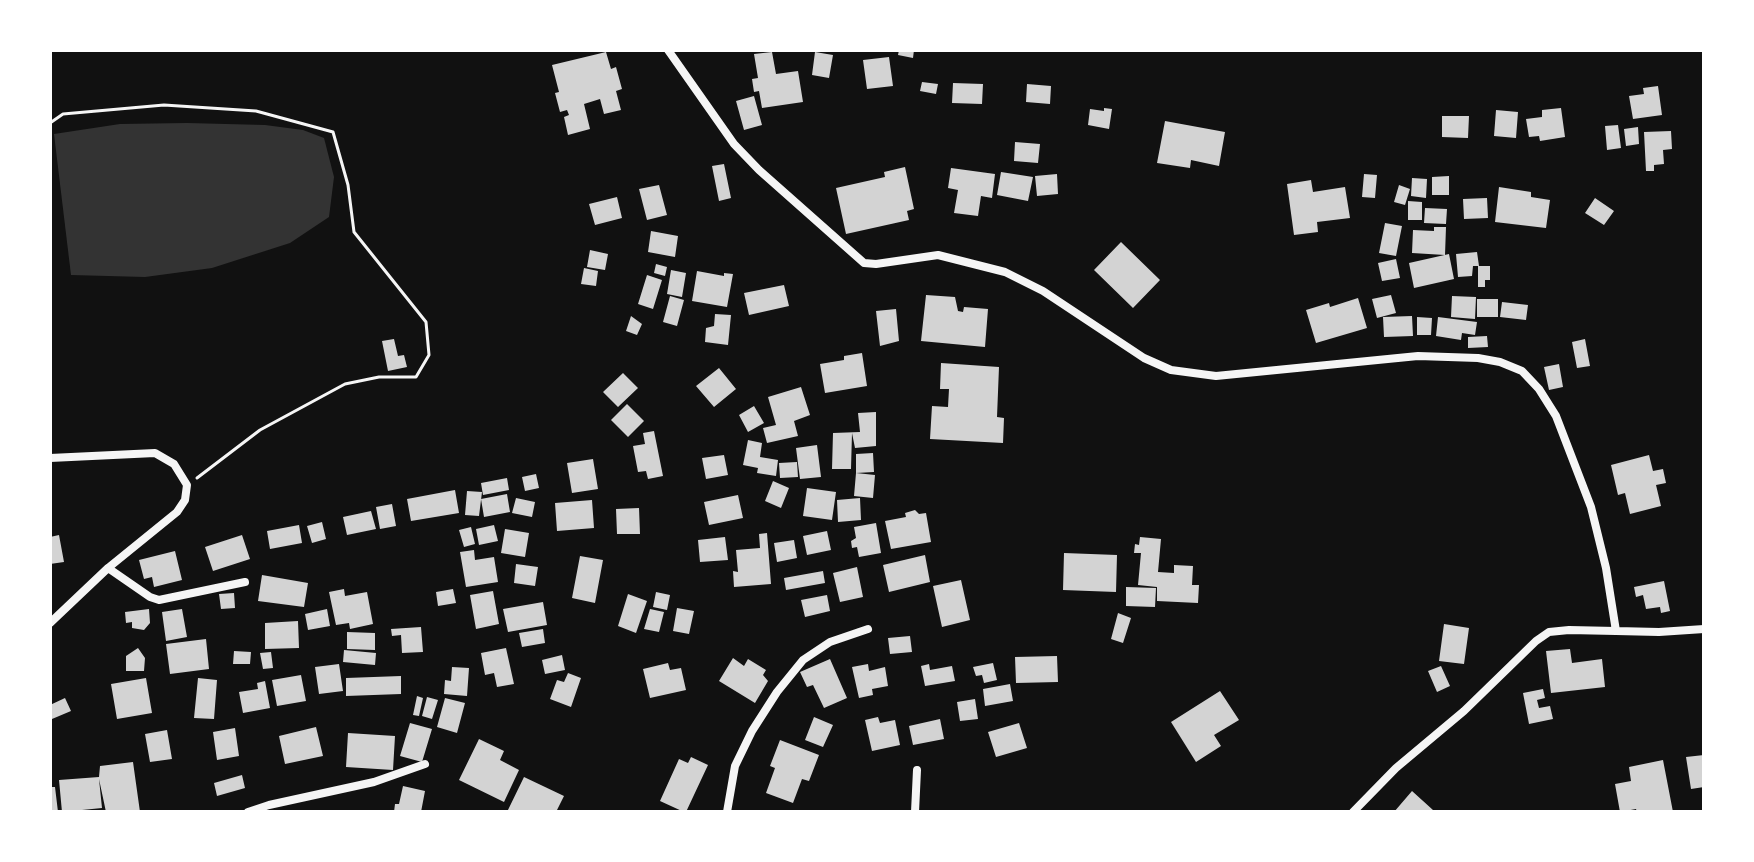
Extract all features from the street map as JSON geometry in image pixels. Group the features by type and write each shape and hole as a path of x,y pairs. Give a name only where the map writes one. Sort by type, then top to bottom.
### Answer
{"street":[{"path":"668,50 742,152 864,263 938,255 1005,272 1043,291 1144,358 1171,370 1216,376 1418,356 1478,358 1522,371 1539,389 1556,416 1591,507 1606,568 1616,631"},
{"path":"50,458 155,453 174,464 187,485 185,500 177,512 108,568 50,623"},
{"path":"108,568 159,600 245,582"},
{"path":"727,812 735,766 752,731 777,692 803,660 830,642 868,629"},
{"path":"1353,812 1396,768 1464,711 1549,632 1704,629"},
{"path":"248,812 374,782 425,764"},
{"path":"915,812 917,770"}],"path":[{"path":"50,123 63,114 164,105 256,111 333,132 348,185 354,232 426,322 429,355 416,377 379,377 345,384 260,430 187,485"}],"shaded area":[{"path":"120,124 265,125 303,130 324,138 334,177 329,217 290,243 212,268 145,277 71,275 54,134"}],"building":[{"path":"899,50 914,50 913,58 898,55"},
{"path":"606,52 611,69 616,67 622,89 616,91 621,110 604,114 600,99 584,104 590,129 568,135 564,117 569,115 567,110 560,112 552,65"},
{"path":"772,52 776,74 798,71 803,102 762,108 759,91 754,92 752,79 758,78 754,54"},
{"path":"815,52 833,55 829,78 812,75"},
{"path":"889,57 893,86 867,89 863,60"},
{"path":"922,82 938,84 936,94 920,91"},
{"path":"953,83 983,84 982,104 952,103"},
{"path":"1027,84 1051,86 1050,104 1026,102"},
{"path":"1658,86 1662,115 1633,119 1629,96 1644,94 1643,88"},
{"path":"754,96 762,125 744,130 736,101"},
{"path":"1104,108 1112,109 1109,129 1088,125 1090,109 1104,111"},
{"path":"1561,108 1565,137 1540,141 1539,136 1529,137 1526,119 1542,117 1542,110"},
{"path":"1496,110 1518,112 1516,138 1494,136"},
{"path":"1442,116 1469,116 1468,138 1442,137"},
{"path":"1165,121 1225,132 1219,166 1191,160 1190,168 1157,163"},
{"path":"1618,125 1621,148 1607,150 1605,126"},
{"path":"1638,127 1639,144 1626,146 1624,129"},
{"path":"1671,131 1672,149 1663,150 1664,164 1654,165 1654,171 1646,171 1644,132"},
{"path":"1015,142 1040,144 1038,163 1014,161"},
{"path":"724,164 731,198 719,201 712,166"},
{"path":"905,167 914,209 907,211 909,220 846,234 836,188 885,177 884,172"},
{"path":"951,168 995,174 992,198 981,196 978,216 954,213 958,190 948,188"},
{"path":"1001,172 1033,177 1028,201 997,195"},
{"path":"1057,174 1058,194 1037,196 1035,176"},
{"path":"1364,174 1377,175 1375,198 1362,197"},
{"path":"1449,176 1449,195 1432,195 1432,177"},
{"path":"1412,178 1427,179 1426,198 1411,196"},
{"path":"1311,180 1313,192 1345,187 1350,218 1317,222 1318,232 1294,235 1287,184"},
{"path":"659,185 667,215 647,220 639,189"},
{"path":"1399,185 1410,189 1405,205 1394,202"},
{"path":"1499,187 1531,192 1531,197 1550,200 1546,228 1495,222"},
{"path":"617,197 622,218 595,225 589,204"},
{"path":"1487,198 1488,218 1464,219 1463,199"},
{"path":"1595,198 1614,211 1604,225 1585,213"},
{"path":"1408,201 1422,202 1422,220 1408,220"},
{"path":"1425,208 1447,209 1446,224 1424,223"},
{"path":"1385,223 1402,226 1396,256 1379,253"},
{"path":"1434,227 1446,227 1445,255 1412,253 1413,230 1434,231"},
{"path":"651,231 678,236 675,257 648,252"},
{"path":"1121,242 1160,280 1133,308 1094,270"},
{"path":"590,250 608,254 605,270 587,267"},
{"path":"1477,252 1479,266 1473,266 1472,276 1458,277 1456,254"},
{"path":"1449,254 1454,279 1414,288 1409,263"},
{"path":"1396,259 1400,278 1382,281 1378,263"},
{"path":"656,264 667,267 665,276 654,273"},
{"path":"1478,266 1490,266 1490,280 1485,280 1485,287 1478,287"},
{"path":"584,268 598,271 596,286 581,284"},
{"path":"671,270 686,273 682,297 667,294"},
{"path":"697,271 724,276 724,273 733,274 727,307 692,301"},
{"path":"647,275 662,280 653,309 638,304"},
{"path":"784,285 789,306 749,315 744,293"},
{"path":"926,295 955,297 958,311 963,312 964,307 988,309 985,347 921,341"},
{"path":"1391,295 1396,313 1377,318 1372,299"},
{"path":"670,296 684,300 677,326 663,322"},
{"path":"1452,296 1476,297 1475,319 1451,317"},
{"path":"1358,298 1367,328 1316,343 1306,310 1329,303 1330,307"},
{"path":"1477,299 1498,299 1498,317 1477,317"},
{"path":"1502,302 1528,305 1526,320 1500,317"},
{"path":"896,309 899,341 880,346 876,311"},
{"path":"715,314 731,315 728,345 705,342 706,328 714,326"},
{"path":"631,316 642,324 637,335 626,331"},
{"path":"1412,316 1413,336 1384,337 1383,317"},
{"path":"1417,317 1432,318 1431,335 1417,335"},
{"path":"1438,317 1477,322 1475,335 1462,333 1461,340 1436,336"},
{"path":"1487,336 1488,347 1468,348 1468,337"},
{"path":"394,339 398,356 404,355 407,367 388,371 382,341"},
{"path":"1585,339 1590,366 1577,368 1572,342"},
{"path":"862,353 867,386 825,393 820,364"},
{"path":"941,363 999,367 997,417 1004,418 1003,443 930,439 932,406 948,407 949,389 940,389"},
{"path":"1559,364 1563,387 1549,390 1544,367"},
{"path":"719,368 736,389 714,407 696,386"},
{"path":"623,373 638,388 618,407 603,392"},
{"path":"801,387 810,415 794,421 798,436 767,443 763,428 776,425 768,397"},
{"path":"627,404 644,421 628,437 611,420"},
{"path":"754,406 764,423 748,432 739,415"},
{"path":"876,412 876,446 855,448 852,433 851,469 832,469 833,433 860,432 858,413"},
{"path":"654,431 663,476 648,479 646,471 638,472 633,446 645,444 643,433"},
{"path":"748,440 762,443 760,457 778,460 776,476 757,473 758,468 743,465"},
{"path":"817,445 821,477 800,479 796,448"},
{"path":"873,453 874,472 856,473 856,454"},
{"path":"724,455 728,475 706,479 702,458"},
{"path":"1649,455 1653,471 1663,469 1666,483 1656,485 1661,506 1630,514 1625,493 1618,495 1611,465"},
{"path":"593,459 598,489 572,493 567,463"},
{"path":"797,462 798,477 780,478 779,463"},
{"path":"856,473 875,475 873,498 854,496"},
{"path":"536,474 539,488 525,491 522,477"},
{"path":"507,478 509,490 483,495 481,483"},
{"path":"773,481 789,488 781,508 765,501"},
{"path":"807,488 836,492 832,520 803,516"},
{"path":"455,490 459,513 411,521 407,499"},
{"path":"467,491 482,492 479,516 465,515"},
{"path":"507,494 510,512 484,517 481,499"},
{"path":"738,495 743,518 709,525 704,502"},
{"path":"516,498 535,502 532,517 512,513"},
{"path":"860,498 861,520 838,522 837,500"},
{"path":"592,500 594,528 557,531 555,503"},
{"path":"392,504 396,526 380,529 376,507"},
{"path":"639,508 640,534 617,534 616,509"},
{"path":"915,510 919,514 926,513 931,542 891,549 885,521 906,517 905,513"},
{"path":"371,511 376,529 347,535 343,517"},
{"path":"322,522 326,539 312,543 307,526"},
{"path":"876,523 881,553 859,557 857,547 852,548 851,541 856,538 854,527"},
{"path":"299,525 302,543 270,549 267,531"},
{"path":"494,525 498,541 479,545 476,529"},
{"path":"471,527 475,544 464,547 459,530"},
{"path":"505,529 529,533 525,557 501,553"},
{"path":"827,531 831,550 807,555 803,536"},
{"path":"767,533 771,584 734,587 733,571 738,572 736,550 760,548 759,534"},
{"path":"59,535 64,562 50,564 50,537"},
{"path":"242,535 250,559 213,571 205,547"},
{"path":"725,537 728,560 700,562 698,540"},
{"path":"1140,537 1161,539 1158,572 1174,573 1174,565 1193,566 1192,585 1199,585 1198,603 1157,601 1157,587 1138,585 1141,553 1134,553"},
{"path":"794,540 797,558 777,562 774,543"},
{"path":"474,550 475,560 494,557 498,582 466,587 460,552"},
{"path":"175,551 182,580 154,587 152,577 144,579 139,560"},
{"path":"1064,553 1117,555 1116,592 1063,590"},
{"path":"925,555 930,582 889,592 883,565"},
{"path":"580,556 603,560 595,603 572,598"},
{"path":"516,564 538,567 535,586 514,583"},
{"path":"857,567 863,597 840,602 833,573"},
{"path":"823,571 825,583 786,590 784,578"},
{"path":"262,575 308,583 304,607 258,601"},
{"path":"961,580 970,620 942,627 933,586"},
{"path":"1664,581 1670,611 1661,613 1660,607 1646,609 1643,595 1636,597 1634,587"},
{"path":"1126,587 1156,588 1155,607 1126,606"},
{"path":"344,589 345,596 367,592 373,624 350,629 349,623 336,625 329,592"},
{"path":"453,589 456,603 438,606 436,592"},
{"path":"493,591 499,624 476,629 470,595"},
{"path":"656,592 670,595 667,610 653,607"},
{"path":"234,593 235,608 221,609 219,594"},
{"path":"628,594 647,601 636,633 618,626"},
{"path":"827,595 830,611 805,617 801,600"},
{"path":"543,602 547,625 508,632 503,609"},
{"path":"677,608 694,611 689,634 673,631"},
{"path":"149,609 150,623 144,630 132,628 132,622 126,623 125,612"},
{"path":"182,609 187,637 166,641 162,612"},
{"path":"327,609 330,626 308,630 305,614"},
{"path":"650,609 664,612 659,632 644,629"},
{"path":"1118,613 1131,618 1123,643 1111,639"},
{"path":"298,621 299,648 265,649 265,623"},
{"path":"1444,624 1469,628 1464,664 1439,661"},
{"path":"421,627 423,652 402,653 401,635 392,636 391,629"},
{"path":"543,629 545,643 522,647 519,633"},
{"path":"347,632 375,633 375,650 347,649"},
{"path":"910,636 912,652 890,654 888,638"},
{"path":"206,639 209,669 170,674 166,644"},
{"path":"138,648 145,658 144,671 126,671 126,656"},
{"path":"506,648 514,684 497,687 494,673 485,675 481,653"},
{"path":"1570,649 1572,663 1602,659 1605,687 1551,693 1546,651"},
{"path":"344,650 376,653 375,665 343,662"},
{"path":"234,651 251,652 250,664 233,664"},
{"path":"271,652 273,668 263,669 260,653"},
{"path":"562,655 565,670 545,674 542,660"},
{"path":"1057,656 1058,682 1016,683 1015,657"},
{"path":"733,658 744,666 748,659 766,670 763,675 768,681 755,703 719,681"},
{"path":"830,659 847,698 824,708 813,685 807,687 800,672"},
{"path":"668,663 670,670 681,668 686,690 650,698 643,669"},
{"path":"993,663 997,680 984,683 982,675 976,676 973,667"},
{"path":"339,664 343,691 319,694 315,667"},
{"path":"868,664 869,671 885,667 888,686 872,689 873,695 859,698 852,667"},
{"path":"929,664 930,670 952,666 955,681 925,686 921,666"},
{"path":"1441,666 1450,686 1437,692 1428,671"},
{"path":"452,667 469,668 467,696 444,694 445,680 451,681"},
{"path":"568,673 581,678 571,707 550,699 557,680 564,682"},
{"path":"301,675 306,701 277,706 272,680"},
{"path":"401,676 401,694 346,696 346,678"},
{"path":"146,678 152,713 117,719 111,684"},
{"path":"198,678 217,680 214,719 194,718"},
{"path":"265,681 270,708 243,713 239,692 258,689 257,683"},
{"path":"1010,684 1013,701 985,706 983,689"},
{"path":"1543,689 1545,698 1537,700 1539,708 1550,706 1553,719 1529,724 1523,693"},
{"path":"1220,691 1239,720 1214,735 1221,746 1196,762 1171,722"},
{"path":"417,696 423,698 419,716 413,715"},
{"path":"427,697 438,700 432,719 422,716"},
{"path":"65,698 71,711 52,719 50,705"},
{"path":"445,698 465,703 457,733 437,727"},
{"path":"975,699 978,719 960,721 957,702"},
{"path":"814,717 833,725 823,747 805,740"},
{"path":"878,717 880,723 895,720 900,745 872,751 865,720"},
{"path":"940,719 944,739 913,745 909,726"},
{"path":"410,723 432,729 422,762 400,756"},
{"path":"1019,723 1027,748 996,757 988,732"},
{"path":"316,727 323,756 285,764 279,736"},
{"path":"235,728 239,756 217,760 213,732"},
{"path":"167,730 172,759 150,762 145,734"},
{"path":"348,733 395,736 393,770 346,767"},
{"path":"479,739 504,751 500,760 519,770 504,802 459,780"},
{"path":"780,740 819,755 809,781 802,779 793,803 766,793 775,768 770,766"},
{"path":"1704,755 1704,787 1691,789 1686,757"},
{"path":"691,757 708,765 684,812 660,801 679,759 688,763"},
{"path":"1663,760 1673,812 1637,812 1636,809 1620,812 1615,784 1631,781 1629,767"},
{"path":"133,762 140,812 106,812 99,779 102,808 62,812 59,780 99,777 100,766"},
{"path":"242,775 245,788 217,796 214,783"},
{"path":"524,777 564,796 556,812 507,812"},
{"path":"403,786 425,791 421,812 394,812"},
{"path":"50,787 55,787 58,812 50,812"},
{"path":"1412,791 1433,810 1432,812 1394,812"}]}
